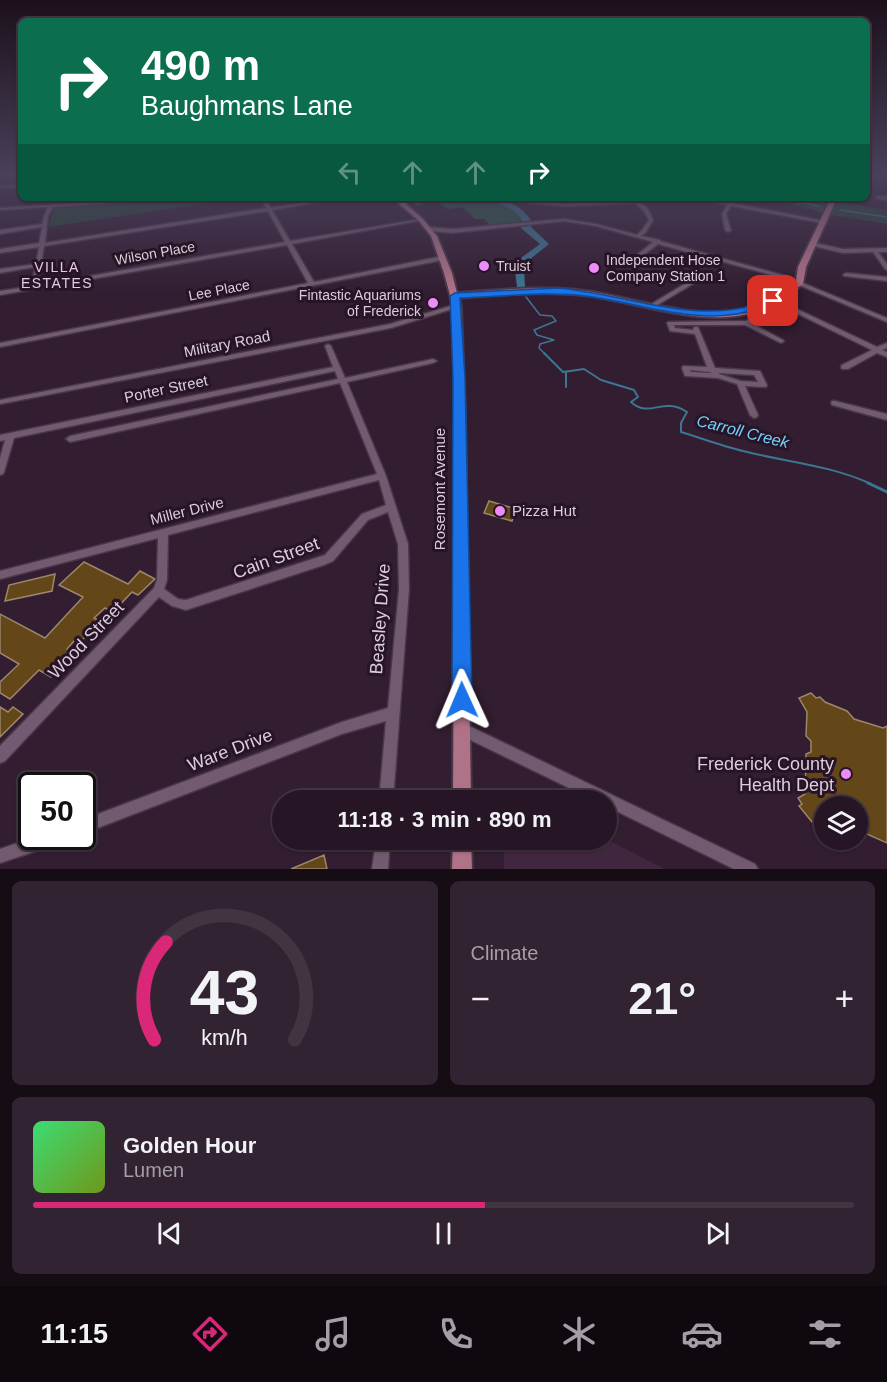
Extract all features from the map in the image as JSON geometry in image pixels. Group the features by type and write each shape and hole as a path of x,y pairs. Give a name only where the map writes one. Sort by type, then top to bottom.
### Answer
{"main road":[{"name":"Rosemont Avenue","path":"416,215 434,236 456,301 462,790"},
{"path":"456,301 558,291 586,293 675,311 721,313 743,311 765,304 800,282 799,275 826,215"},
{"path":"462,850 462,869"}],"street":[{"path":"34,286 48,215"},
{"path":"0,251 234,215"},
{"path":"273,215 312,284"},
{"path":"638,236 651,220 648,215"},
{"path":"724,215 728,230"},
{"path":"784,215 822,222"},
{"name":"Wilson Place","path":"0,293 421,220"},
{"path":"429,229 445,231 574,221 638,236 800,282 887,320"},
{"path":"0,232 44,225"},
{"path":"434,236 445,231"},
{"path":"634,260 658,242"},
{"path":"811,244 843,251 887,250"},
{"path":"874,250 887,268"},
{"name":"Lee Place","path":"0,345 443,258"},
{"path":"0,271 38,264"},
{"path":"653,305 697,280 679,274"},
{"path":"846,275 887,279"},
{"name":"Military Road","path":"0,402 391,326 456,301"},
{"path":"719,376 712,370 696,328 746,323 777,309 789,309 887,355"},
{"path":"721,313 733,324"},
{"path":"721,313 719,317 725,325"},
{"path":"746,323 781,341"},
{"path":"845,367 887,345"},
{"name":"Beasley Drive","path":"328,346 382,476 404,544 405,569 387,790"},
{"path":"70,439 433,361"},
{"name":"Porter Street","path":"0,438 337,368"},
{"path":"686,368 757,373 763,385 740,383 719,376 688,374 686,368"},
{"path":"740,383 754,415"},
{"path":"835,403 887,417"},
{"path":"0,472 11,435"},
{"name":"Miller Drive","path":"0,575 382,476"},
{"name":"Cain Street","path":"158,591 176,603 186,605 229,593 245,584 320,562 328,558 364,518 392,507"},
{"path":"158,591 162,580 163,533"},
{"name":"Wood Street","path":"0,756 158,591"},
{"name":"Ware Drive","path":"96,822 342,728 392,713"},
{"path":"463,729 750,869"},
{"path":"0,856 18,850"},
{"path":"380,869 382,850"}],"shaded area":[{"path":"617,845 665,869 504,869 504,850 617,850"}],"green space":[{"path":"52,215 132,215 48,227"},
{"path":"471,215 526,215 533,222 491,226 484,219 475,219"},
{"path":"831,215 887,215 887,224"}],"building":[{"name":"Pizza Hut","path":"489,501 516,509 512,521 484,513"},
{"path":"84,562 128,584 140,571 155,579 138,595 132,592 113,612 105,608 94,618 100,621 80,642 75,640 67,649 74,653 51,677 39,670 10,699 0,693 0,682 19,664 0,653 0,614 45,638 83,597 59,585"},
{"path":"55,574 52,591 5,601 9,585"},
{"name":"Frederick County Health Dept","path":"811,693 816,698 820,697 825,702 847,711 854,719 883,728 887,726 887,843 868,834 868,796 814,796 814,821 812,822 799,806 802,804 798,798 805,794 806,754 811,752 811,741 806,736 807,712 799,698"},
{"path":"0,707 8,712 13,707 23,714 0,737"},
{"path":"324,855 327,869 291,869"}],"waterway":[{"name":"Carroll Creek","path":"522,287 519,263 545,244 525,227 529,225 523,215"},
{"path":"871,215 887,217"},
{"name":"Carroll Creek","path":"526,297 540,315 552,316 556,321 534,330 537,335 554,340 540,344 539,348 563,372 584,369 601,380 634,390 638,397 631,402 638,407 671,406 687,412 681,423 681,432 743,451 840,472 871,484"},
{"path":"566,372 566,387"},
{"name":"Carroll Creek","path":"868,483 887,492"}],"place":[{"name":"Truist","path":"484,266"},
{"name":"Independent Hose Company Station 1","path":"594,268"},
{"name":"Fintastic Aquariums of Frederick","path":"433,303"},
{"name":"Pizza Hut","path":"500,511"},
{"name":"Frederick County Health Dept","path":"846,774"}],"district":[{"name":"VILLA ESTATES","path":"57,276"}],"route":[{"path":"462,700 459,378 455,296 558,291 586,293 675,311 707,313 743,311 773,301"}]}
